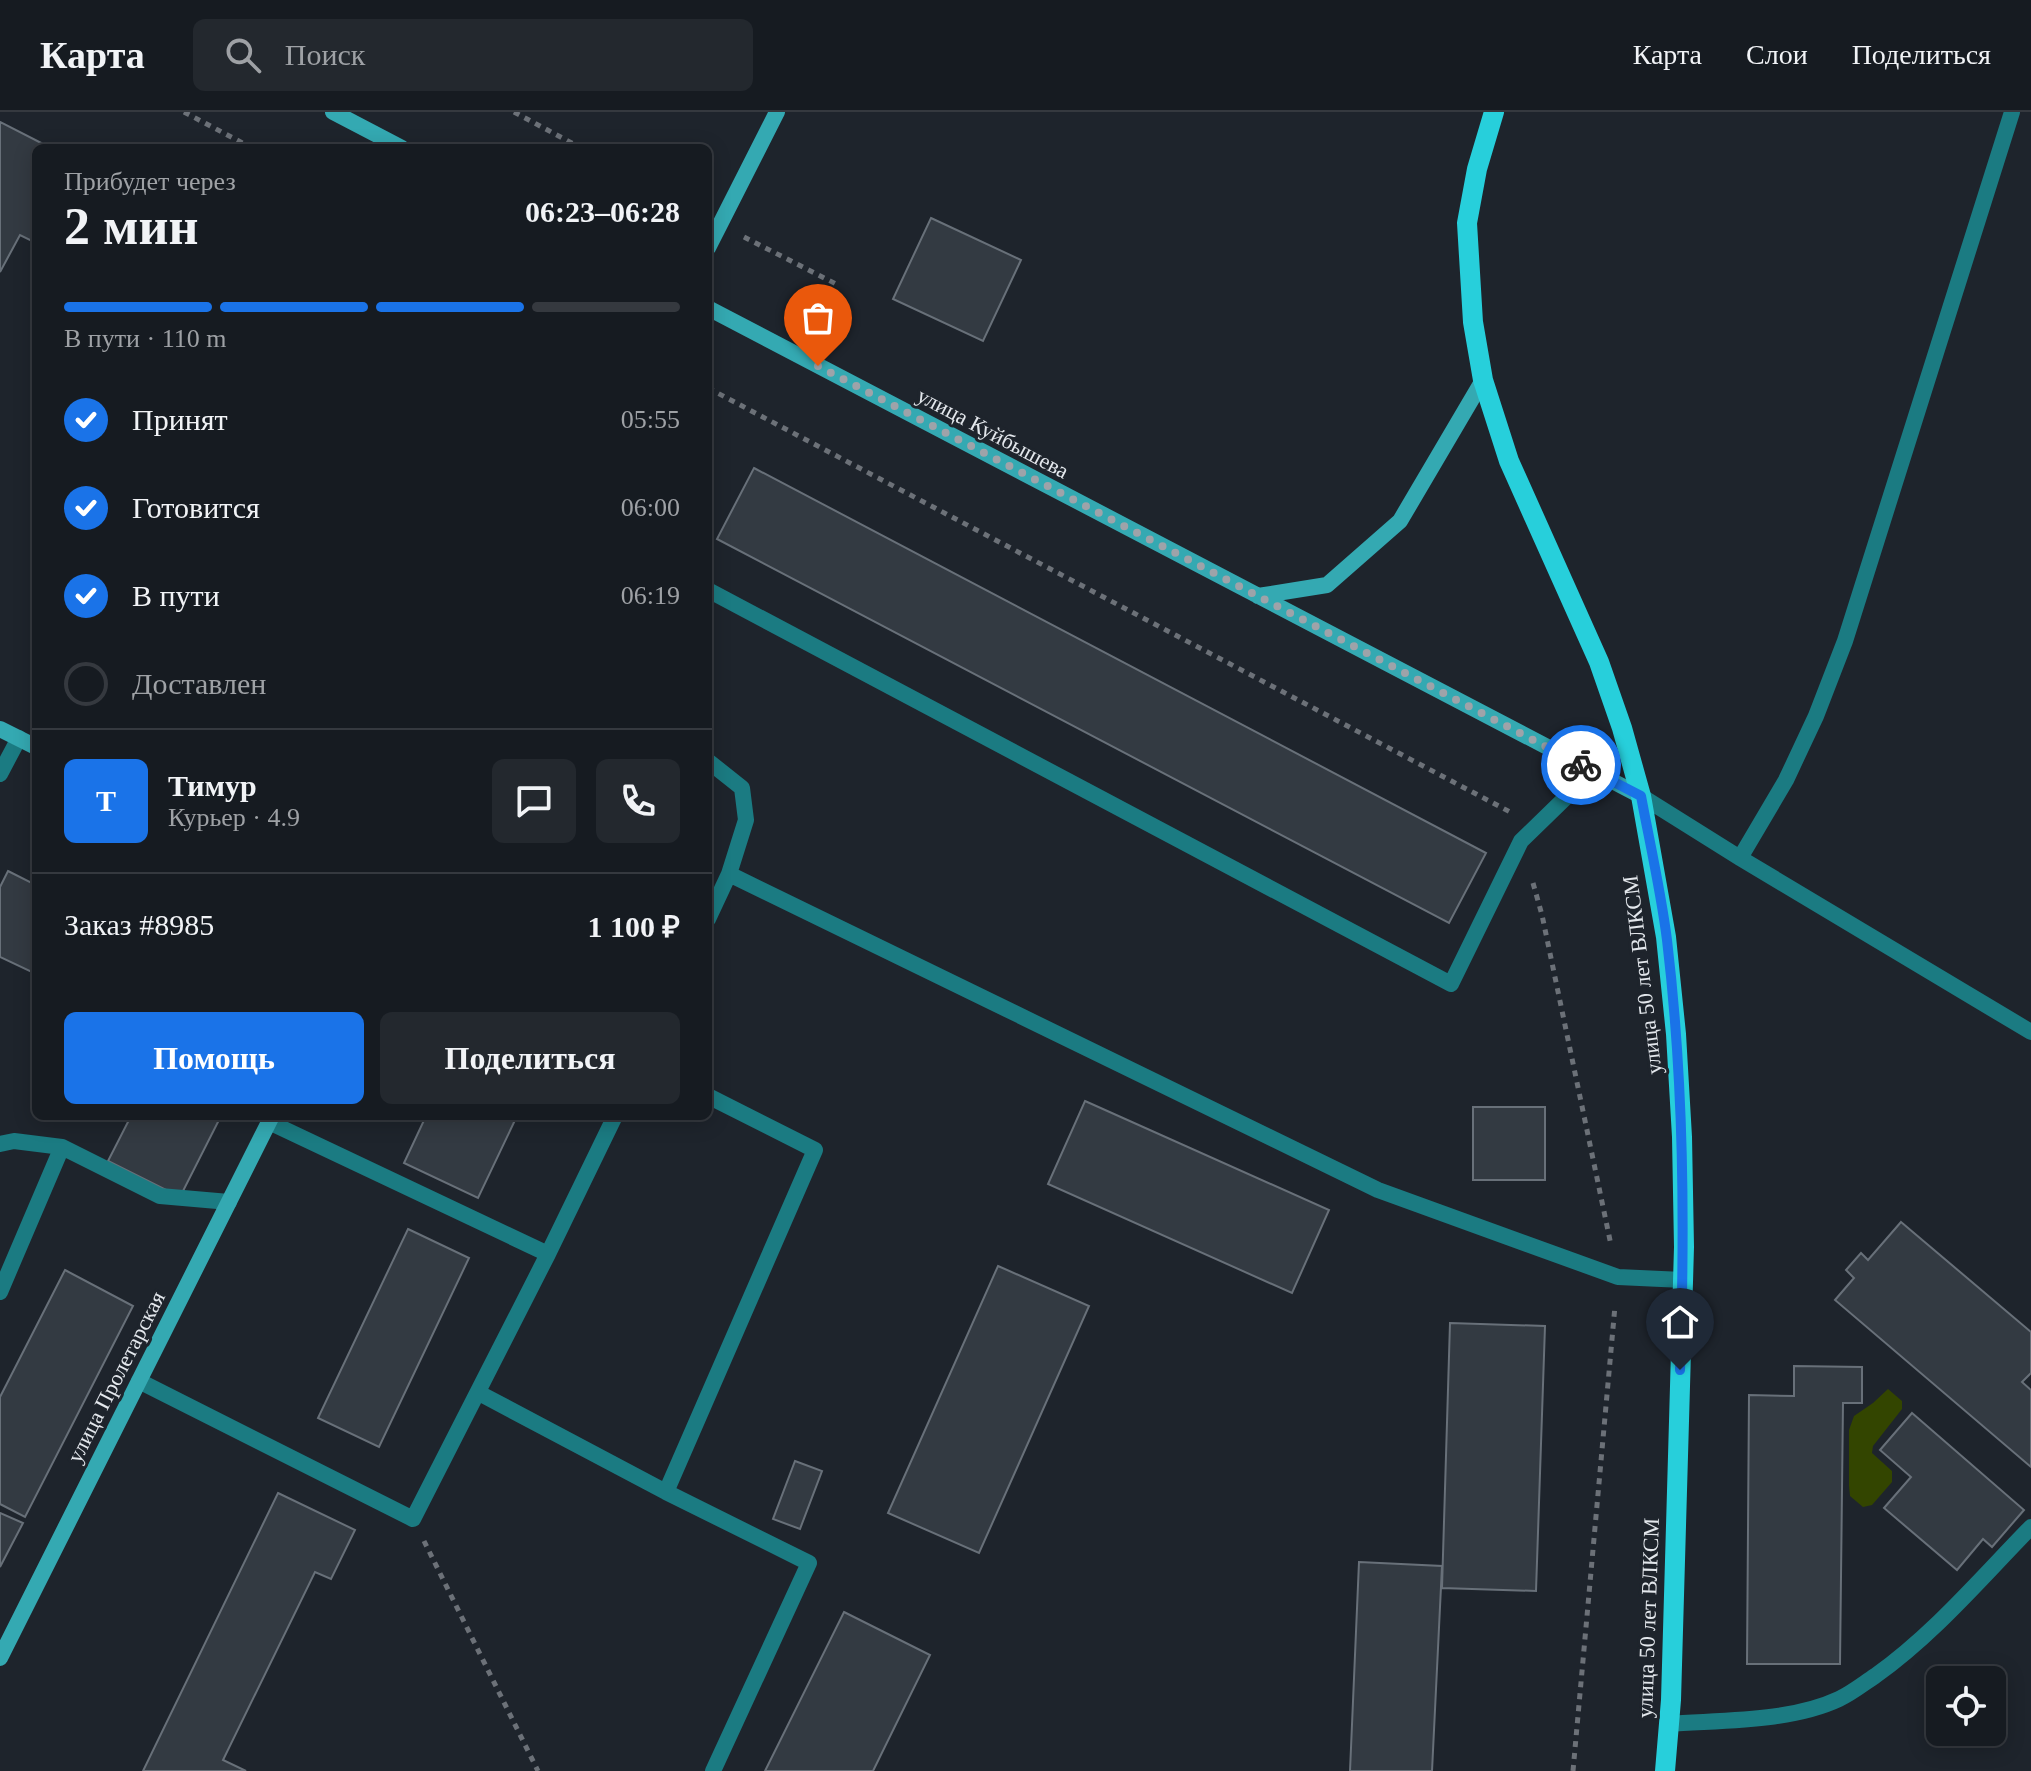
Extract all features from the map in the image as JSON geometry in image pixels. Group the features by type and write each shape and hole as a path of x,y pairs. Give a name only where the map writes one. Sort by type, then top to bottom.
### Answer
{"main road":[{"name":"улица 50 лет ВЛКСМ","path":"1494,112 1477,169 1467,223 1473,322 1483,380 1509,461 1599,662 1622,728 1641,796 1666,937 1676,1034 1682,1137 1683,1280 1665,1771"}],"street":[{"path":"333,112 394,144"},
{"path":"712,240 777,112"},
{"name":"улица Куйбышева","path":"712,310 1641,796"},
{"path":"1258,596 1327,585 1400,521 1483,380"},
{"path":"0,729 32,745"},
{"name":"улица Пролетарская","path":"0,1658 270,1120"}],"lane":[{"path":"1740,858 1786,780 1816,716 1845,641 2012,112"},
{"path":"712,592 1451,984 1521,841 1593,771"},
{"path":"0,774 19,738"},
{"path":"712,764 742,788 746,820 729,874 712,910"},
{"path":"1641,796 2031,1032"},
{"path":"729,874 1378,1190 1618,1277 1683,1280"},
{"path":"666,1492 815,1150 712,1098"},
{"path":"273,1120 548,1254"},
{"path":"139,1381 413,1519 479,1393 613,1120"},
{"path":"5,1140 62,1147 160,1196 229,1202"},
{"path":"0,1292 62,1147"},
{"path":"479,1393 809,1563 713,1771"},
{"path":"1669,1724 1780,1715 1838,1700 1884,1670 1922,1639 2031,1527"}],"path":[{"path":"184,112 244,144"},
{"path":"514,112 574,144"},
{"path":"720,224 840,286"},
{"path":"413,1519 538,1771"}],"green space":[{"path":"1888,1389 1902,1401 1902,1409 1873,1446 1872,1453 1892,1471 1892,1482 1872,1505 1863,1507 1850,1496 1849,1430 1854,1416"}],"building":[{"path":"0,122 43,144 32,144 32,241 20,235 0,272"},
{"path":"931,218 1021,260 983,341 893,299"},
{"path":"754,468 1486,853 1449,923 717,539"},
{"path":"8,871 32,883 32,972 0,957 0,887"},
{"path":"1085,1101 1329,1210 1292,1293 1048,1184"},
{"path":"1473,1107 1545,1107 1545,1180 1473,1180"},
{"path":"129,1120 219,1120 180,1197 108,1161"},
{"path":"424,1120 515,1120 478,1198 404,1163"},
{"path":"1901,1222 2031,1332 2031,1373 2022,1382 2031,1390 2031,1467 1835,1300 1854,1278 1846,1270 1861,1253 1868,1260"},
{"path":"408,1229 469,1258 379,1447 318,1418"},
{"path":"998,1266 1089,1306 979,1553 888,1513"},
{"path":"65,1270 133,1306 25,1517 0,1504 0,1397"},
{"path":"1450,1323 1545,1326 1536,1591 1442,1588"},
{"path":"1794,1366 1862,1367 1862,1403 1843,1403 1840,1664 1747,1664 1749,1395 1794,1396"},
{"path":"1912,1413 2024,1510 1992,1547 1983,1539 1957,1570 1884,1508 1911,1477 1880,1450"},
{"path":"795,1461 822,1471 800,1529 773,1519"},
{"path":"278,1493 355,1530 331,1579 315,1572 223,1760 246,1771 143,1771"},
{"path":"0,1513 23,1523 0,1567"},
{"path":"1359,1562 1442,1566 1432,1771 1350,1771"},
{"path":"844,1612 930,1655 873,1771 765,1771"}],"way so far":[{"path":"818,366 1581,765"}],"route":[{"path":"1581,765 1641,796 1666,937 1682,1137 1684,1247 1680,1370"}]}
